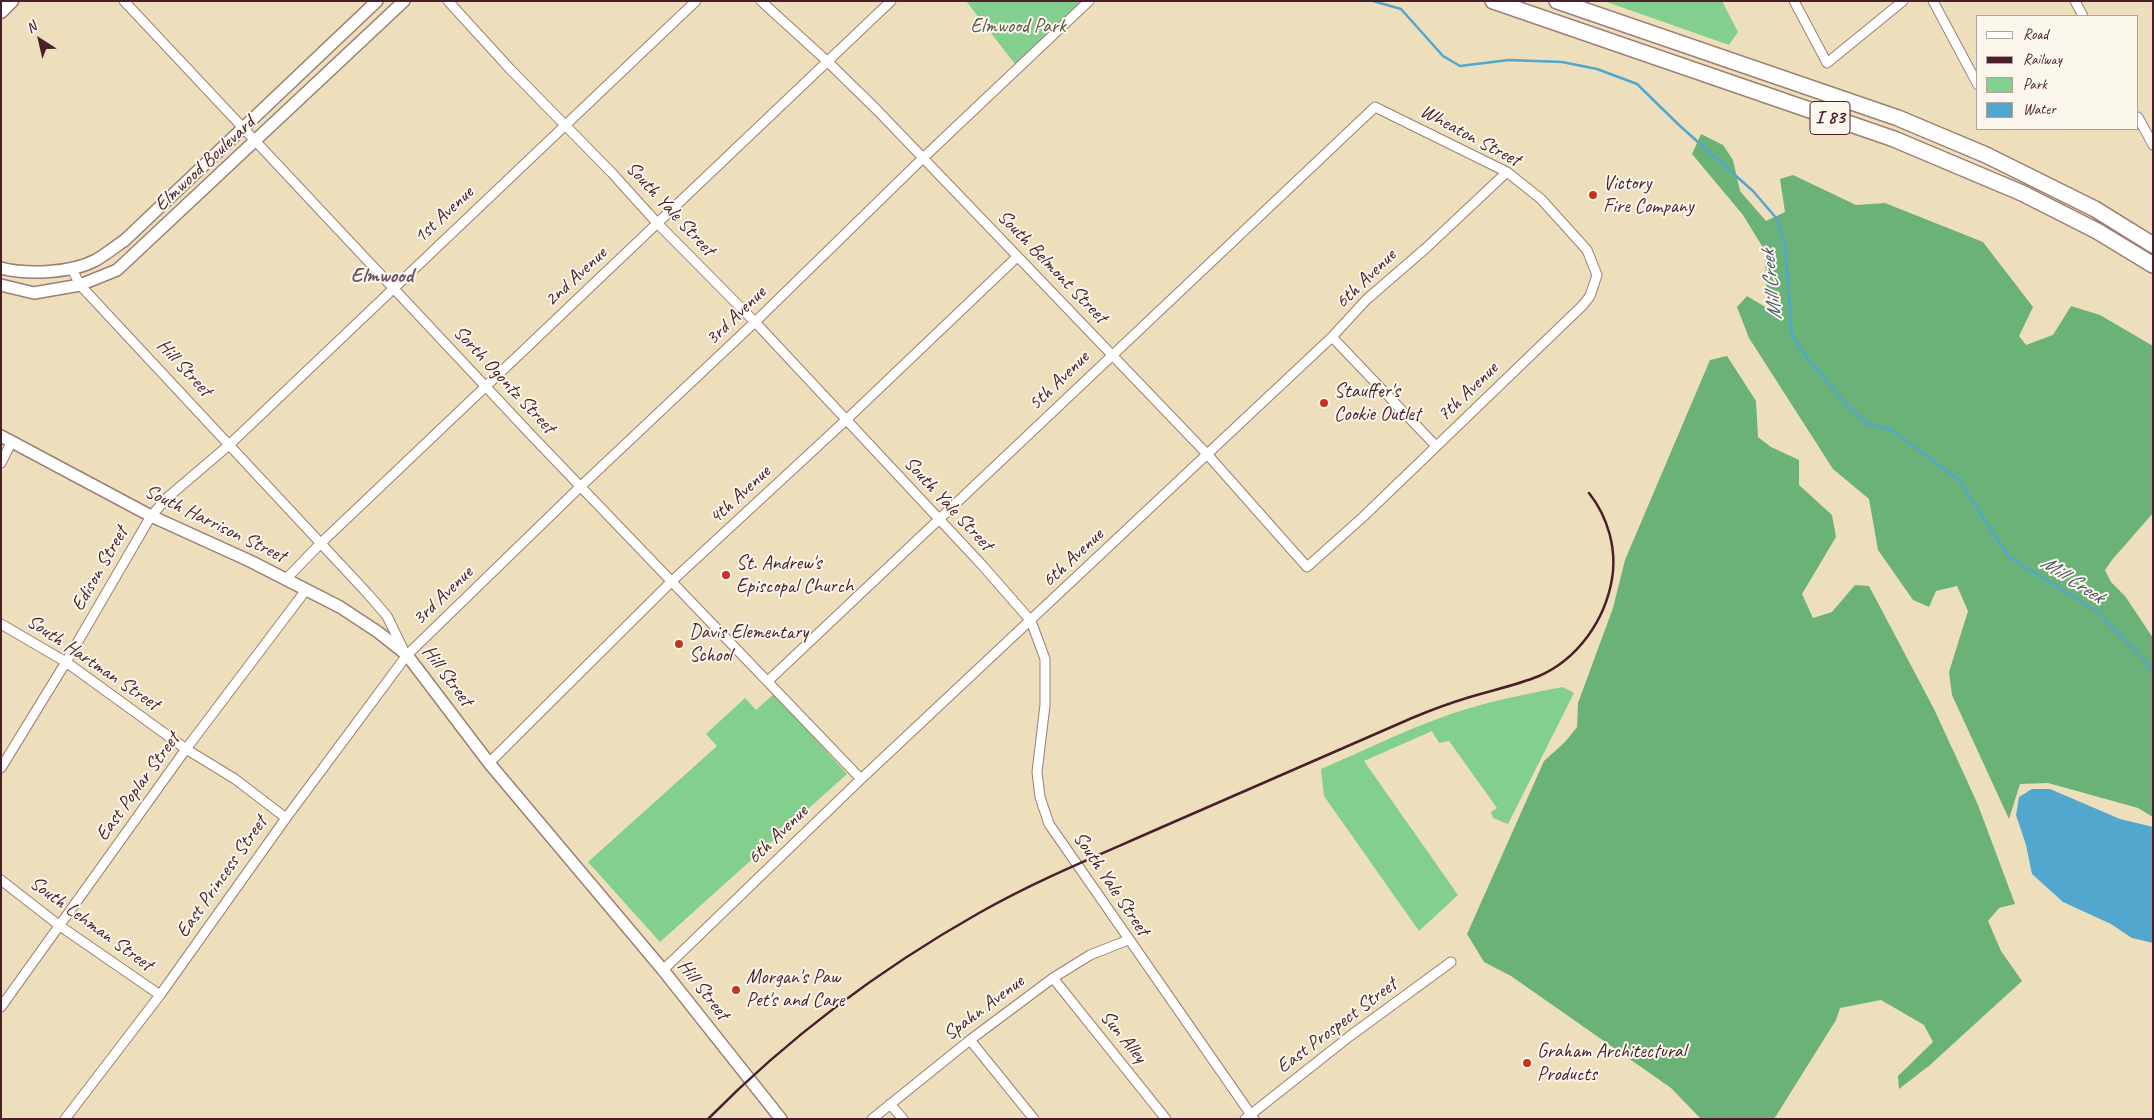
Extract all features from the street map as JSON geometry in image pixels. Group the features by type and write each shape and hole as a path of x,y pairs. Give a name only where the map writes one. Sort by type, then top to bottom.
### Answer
{"highway":[{"name":"I 83","path":"1493,1 1894,139 2022,193 2097,231 2153,265"},
{"name":"I 83","path":"1557,1 1898,118 2003,163 2095,209 2153,244"}],"main road":[{"path":"1,12 12,1"},
{"name":"Elmwood Boulevard","path":"1,268 38,272 72,269 95,260 125,240 378,1"},
{"name":"Elmwood Boulevard","path":"1,285 34,293 80,285 117,270 404,1"},
{"name":"South Harrison Street","path":"1,436 150,516 250,561 353,615 407,655"},
{"name":"Hill Street","path":"407,655 489,763 663,970 781,1119"}],"street":[{"name":"Sorth Ogontz Street","path":"124,1 580,487 861,779"},
{"name":"South Yale Street","path":"448,1 510,69 566,124 658,224 755,322 940,520 1031,621 1044,659 1046,679 1045,705 1037,772 1040,797 1049,824 1250,1117"},
{"name":"1st Avenue","path":"150,516 168,497 229,444 696,1"},
{"name":"South Belmont Street","path":"762,1 828,62 1112,354 1207,454 1307,567"},
{"name":"2nd Avenue","path":"285,580 486,385 658,224 891,1"},
{"name":"3rd Avenue","path":"407,655 580,487 755,322 923,158 1090,1"},
{"path":"1794,1 1827,63 1903,1"},
{"path":"1933,1 1976,81"},
{"path":"2075,1 2083,15"},
{"name":"Wheaton Street","path":"1375,107 1507,172 1541,199 1587,250 1597,275"},
{"name":"5th Avenue","path":"768,681 1375,107"},
{"path":"2139,119 2153,144"},
{"name":"6th Avenue","path":"663,970 861,779 1332,337 1366,300 1426,248 1507,172"},
{"name":"4th Avenue","path":"489,763 672,581 846,420 1017,257"},
{"name":"Hill Street","path":"72,269 80,285 387,616 407,655"},
{"name":"7th Avenue","path":"1307,567 1583,305 1590,296 1597,275"},
{"path":"1332,337 1436,446"},
{"path":"1,463 12,441"},
{"name":"Edison Street","path":"1,768 66,662 150,516"},
{"name":"East Poplar Street","path":"1,1007 186,749 306,590"},
{"name":"South Hartman Street","path":"1,624 66,662 186,749 235,779 286,818"},
{"name":"East Princess Street","path":"65,1119 160,995 286,818 407,655"},
{"name":"South Lehman Street","path":"1,880 60,926 160,995"},
{"name":"Spahn Avenue","path":"872,1119 970,1040 1053,978 1090,954 1128,940"},
{"name":"East Prospect Street","path":"1250,1117 1350,1036 1451,962"},
{"name":"Sun Alley","path":"1053,978 1166,1119"},
{"path":"970,1040 1034,1119"},
{"path":"890,1104 902,1119"}],"green space":[{"name":"Elmwood Park","path":"966,1 1083,1 1015,64"},
{"path":"1604,1 1722,1 1738,32 1729,45"},
{"path":"1701,134 1723,145 1733,160 1740,191 1766,221 1785,212 1780,179 1793,175 1856,205 1885,203 1983,242 2033,307 2019,336 2026,345 2053,335 2071,306 2100,315 2153,346 2153,513 2105,570 2111,582 2125,596 2153,638 2153,817 2138,808 2048,783 2020,784 2009,819 1952,695 1949,672 1968,611 1957,586 1936,591 1929,607 1913,600 1878,550 1869,499 1833,469 1749,338 1737,307 1747,296 1767,308 1765,251 1743,215 1692,154"},
{"path":"1727,356 1756,401 1758,437 1771,447 1799,460 1799,485 1832,515 1836,537 1802,594 1813,618 1832,612 1855,585 1869,586 1934,709 1978,805 2015,904 1999,908 1988,921 2001,951 2022,981 1930,1065 1899,1089 1898,1076 1933,1042 1924,1025 1881,1000 1840,1008 1836,1020 1774,1119 1701,1119 1671,1088 1511,976 1484,962 1467,934 1544,761 1565,742 1577,727 1578,703 1613,608 1625,560 1710,360"},
{"path":"1563,687 1574,693 1508,824 1493,818 1491,812 1497,808 1449,741 1439,743 1432,731 1364,761 1458,895 1419,931 1324,796 1321,769 1413,728 1451,714 1504,699"},
{"path":"774,694 847,774 660,942 588,862 717,746 706,734 745,698 756,710"}],"water":[{"path":"2032,789 2050,789 2120,819 2153,827 2153,943 2132,938 2111,924 2063,902 2032,874 2026,845 2016,815 2019,797"}],"waterway":[{"name":"Mill Creek","path":"1373,1 1401,9 1443,56 1460,66 1509,60 1562,62 1597,69 1637,84 1680,126 1753,191 1777,219 1785,246 1792,335 1807,358 1847,405 1867,424 1891,430 1958,479 2009,557 2097,611 2153,670"}],"railway":[{"path":"708,1119 770,1061 836,1007 906,957 1001,901 1091,858 1433,709 1514,685 1553,669 1577,649 1588,636 1603,609 1612,579 1613,556 1610,534 1596,502 1589,493"}],"place":[{"name":"Victory Fire Company","path":"1593,195"},
{"name":"Stauffer's Cookie Outlet","path":"1324,403"},
{"name":"St. Andrew's Episcopal Church","path":"726,575"},
{"name":"Davis Elementary School","path":"679,644"},
{"name":"Morgan's Paw Pet's and Care","path":"736,990"},
{"name":"Graham Architectural Products","path":"1527,1063"}],"district":[{"name":"Elmwood","path":"382,276"}]}
